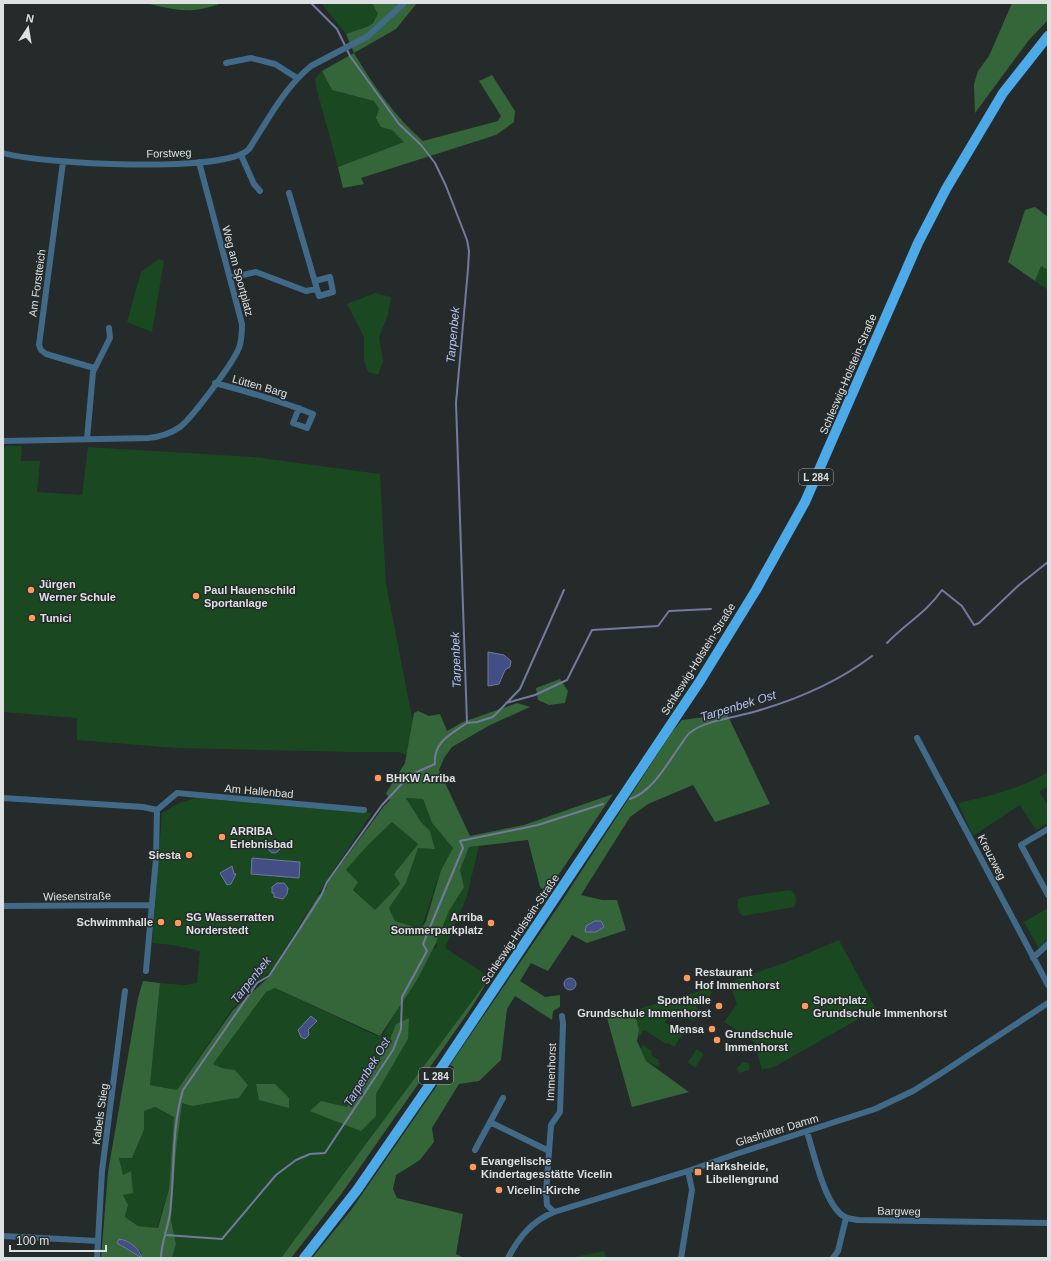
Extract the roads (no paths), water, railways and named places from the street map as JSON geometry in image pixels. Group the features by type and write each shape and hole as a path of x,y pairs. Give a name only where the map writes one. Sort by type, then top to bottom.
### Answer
{"main road":[{"name":"Schleswig-Holstein-Straße","path":"304,1258 357,1190 422,1097 700,681 756,590 805,502 910,262 946,189 1003,93 1048,36"}],"street":[{"path":"260,191 254,184 241,155 249,148 297,78 311,66 368,36 404,3"},
{"path":"226,63 251,58 275,64 297,78"},
{"name":"Forstweg","path":"3,153 21,158 63,162 128,164 199,162 241,155"},
{"name":"Am Forstteich","path":"63,162 39,345 45,354 94,368"},
{"name":"Weg am Sportplatz","path":"3,441 155,437 172,432 189,420 236,354 242,335 241,321 199,162"},
{"path":"289,193 319,296 334,292 330,277 315,281"},
{"path":"230,278 255,271 306,291 317,289"},
{"path":"87,439 94,368 110,338 109,328"},
{"name":"Lütten Barg","path":"215,383 263,396 299,408"},
{"name":"Kreuzweg","path":"917,738 1048,985"},
{"name":"Am Hallenbad","path":"157,810 177,793 364,810"},
{"path":"3,798 143,807 157,810 152,905 146,972"},
{"path":"1048,829 1021,845 1048,894"},
{"name":"Wiesenstraße","path":"3,906 152,905"},
{"path":"1033,958 1048,944"},
{"name":"Kabels Stieg","path":"97,1258 102,1172 125,991"},
{"name":"Glashütter Damm","path":"508,1258 524,1233 534,1223 554,1212 688,1171 875,1109 913,1091 993,1041 1048,1003"},
{"name":"Immenhorst","path":"554,1212 547,1204 546,1192 551,1125 560,1112 562,1016"},
{"path":"475,1150 503,1098"},
{"path":"490,1122 549,1151"},
{"path":"807,1132 830,1200 837,1211 846,1218 838,1252 833,1258"},
{"path":"681,1258 692,1190 688,1171"},
{"name":"Bargweg","path":"846,1218 864,1220 1048,1223"},
{"path":"3,1236 98,1241"}],"water":[{"path":"488,652 504,655 511,661 510,667 505,670 499,684 488,686"},
{"path":"276,841 279,842 279,852 272,853 269,852 268,845 269,842"},
{"path":"252,858 300,862 299,878 251,874"},
{"path":"232,866 234,874 236,874 231,884 227,885 220,873"},
{"path":"277,883 284,883 288,888 287,894 283,899 274,897 274,893 272,893 272,887"},
{"path":"595,921 601,921 604,927 596,932 585,932 586,926"},
{"path":"568,978 572,978 576,984 572,990 568,990 564,986 564,982"},
{"path":"311,1016 317,1021 308,1030 309,1035 305,1039 301,1037 298,1030"},
{"path":"119,1239 127,1241 134,1246 139,1251 142,1258 117,1243"}],"waterway":[{"name":"Tarpenbek","path":"161,1258 172,1198 175,1136 179,1105 183,1090 257,983 269,976 321,896 327,882 382,805 410,775 435,764 435,756 440,744 449,735 467,723 456,403 468,269 469,251 467,240 446,186 435,163 421,145 399,124 350,56 337,29 311,3"},
{"name":"Tarpenbek Ost","path":"887,643 930,605 942,590 962,606 974,625 979,623 1019,585 1048,562"},
{"path":"467,723 477,722 493,717 520,689 564,590"},
{"path":"506,703 535,695 567,680 592,630 658,626 669,611 711,609"},
{"name":"Tarpenbek Ost","path":"630,799 646,790 652,784 689,733 697,728 705,724 772,706 817,689 845,674 872,656"},
{"name":"Tarpenbek Ost","path":"166,1235 222,1239 276,1175 296,1160 310,1154 325,1153 393,1050 401,1029 402,997 427,951 423,944 463,848 460,841 538,825 603,804"}],"place":[{"name":"Jürgen Werner Schule","path":"31,590"},
{"name":"Paul Hauenschild Sportanlage","path":"196,596"},
{"name":"Tunici","path":"32,618"},
{"name":"BHKW Arriba","path":"378,778"},
{"name":"ARRIBA Erlebnisbad","path":"222,837"},
{"name":"Siesta","path":"189,855"},
{"name":"Schwimmhalle","path":"161,922"},
{"name":"SG Wasserratten Norderstedt","path":"178,923"},
{"name":"Arriba Sommerparkplatz","path":"491,923"},
{"name":"Restaurant Hof Immenhorst","path":"687,978"},
{"name":"Sporthalle Grundschule Immenhorst","path":"719,1006"},
{"name":"Sportplatz Grundschule Immenhorst","path":"805,1006"},
{"name":"Mensa","path":"712,1029"},
{"name":"Grundschule Immenhorst","path":"717,1040"},
{"name":"Evangelische Kindertagesstätte Vicelin","path":"473,1167"},
{"name":"Harksheide, Libellengrund","path":"698,1172"},
{"name":"Vicelin-Kirche","path":"499,1190"}]}
